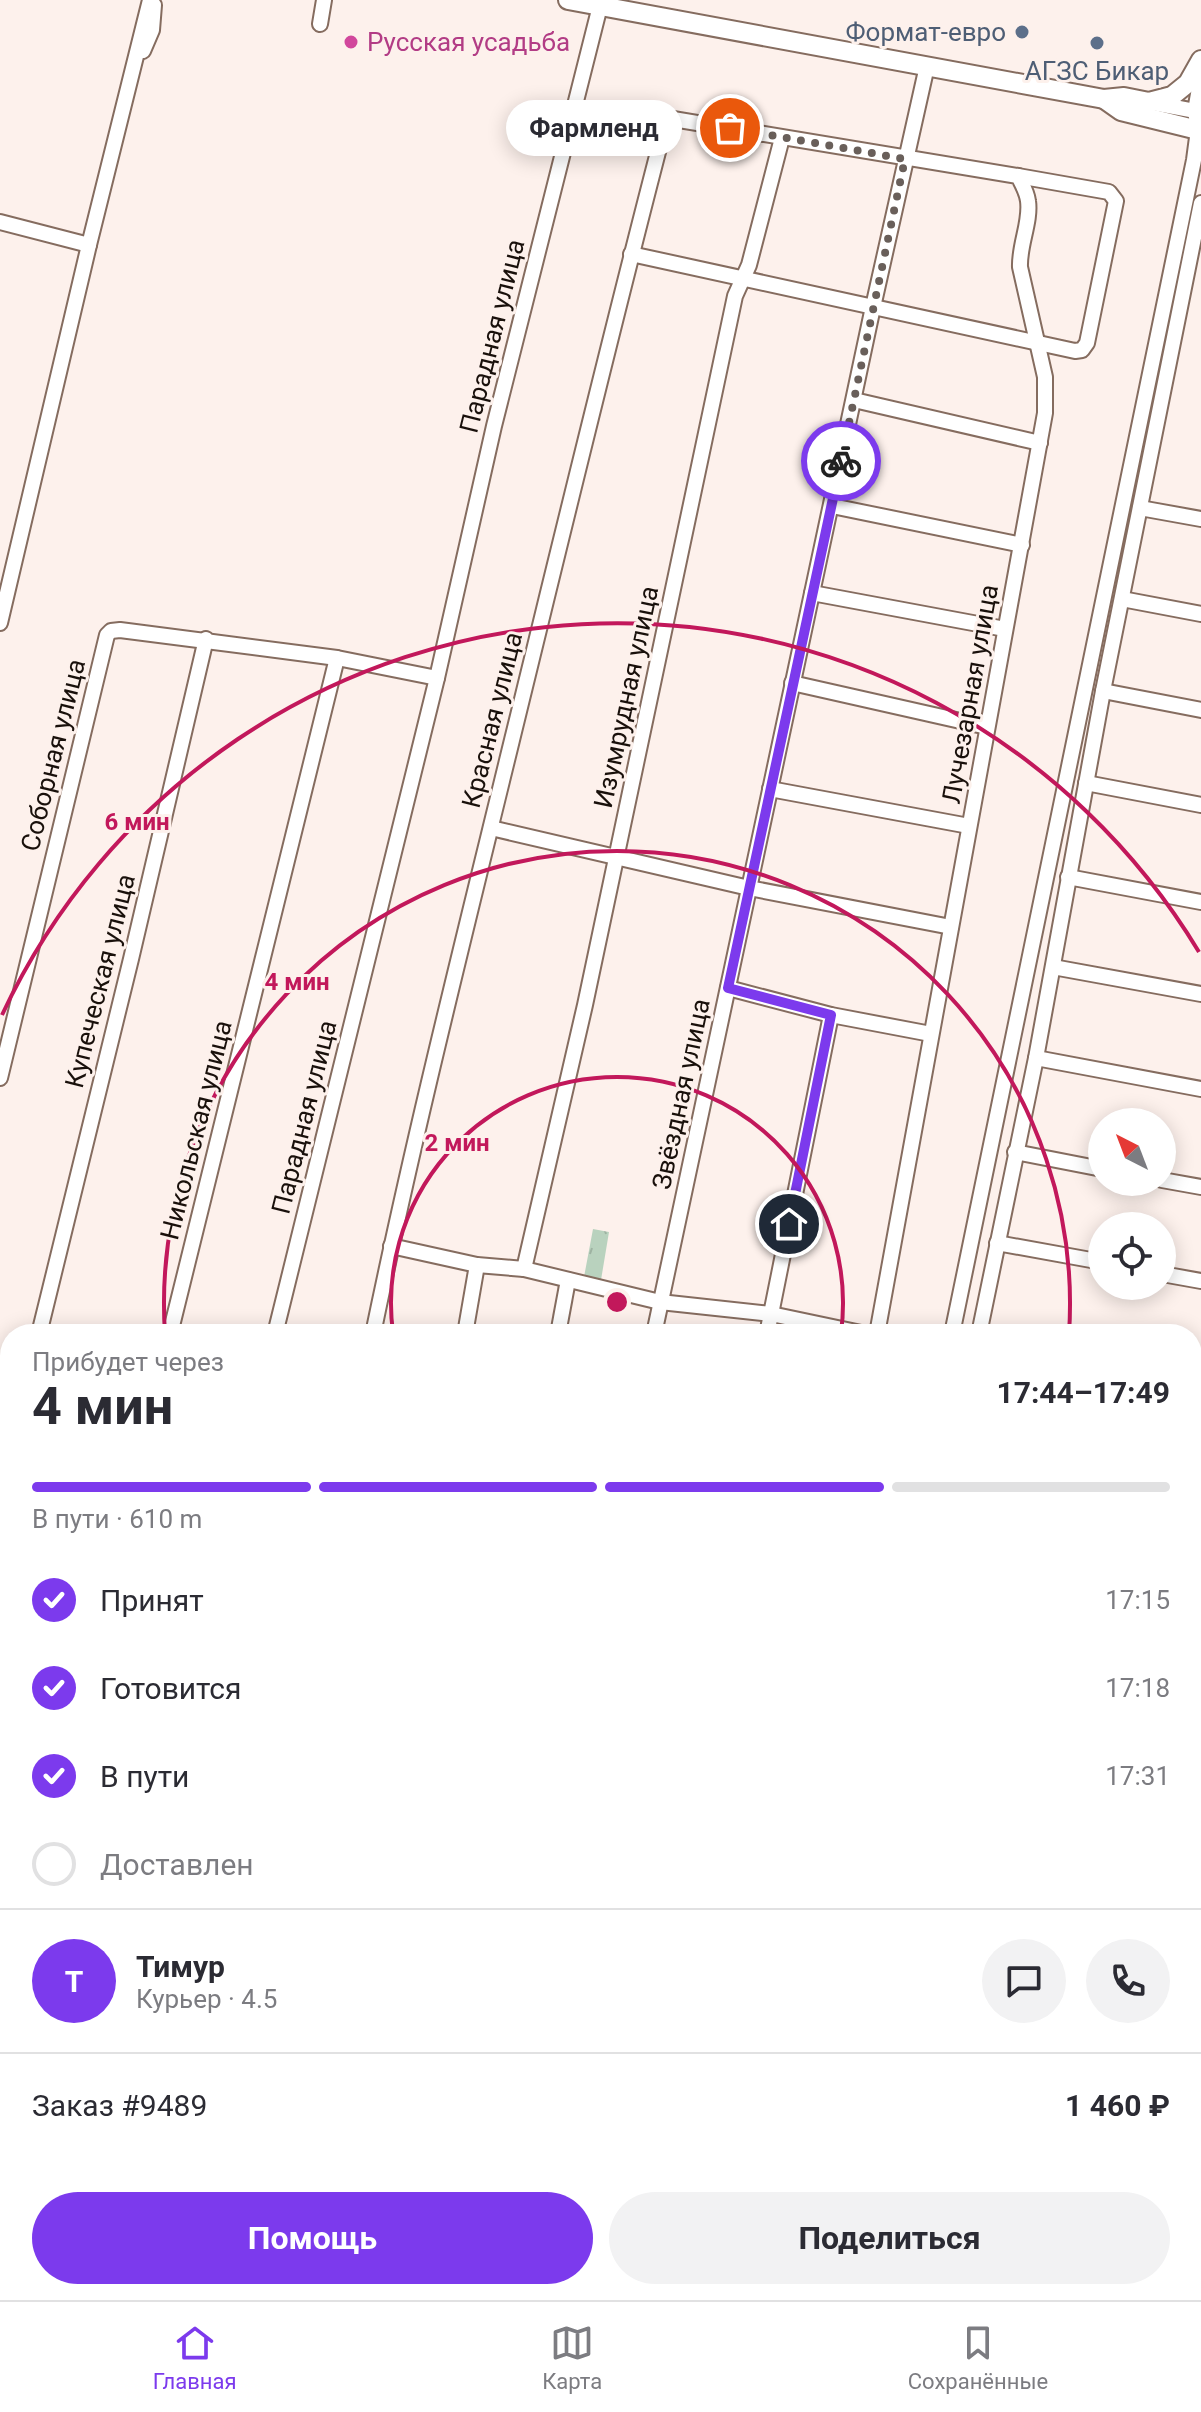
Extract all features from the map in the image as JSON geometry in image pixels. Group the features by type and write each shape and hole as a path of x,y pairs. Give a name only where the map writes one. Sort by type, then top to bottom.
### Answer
{"main road":[{"path":"568,0 1104,99 1124,97 1149,102 1165,99 1182,90 1201,60"},
{"path":"1104,99 1121,111 1199,122"}],"street":[{"path":"0,623 134,69 152,30 152,0"},
{"path":"320,24 324,0"},
{"name":"Парадная улица","path":"277,1324 437,678 494,426 600,6"},
{"name":"Звёздная улица","path":"656,1324 927,66"},
{"path":"1201,77 1198,161 1201,181"},
{"path":"1149,102 1199,122"},
{"name":"Красная улица","path":"375,1324 491,828 664,129 669,120 678,119 782,138"},
{"path":"631,254 1075,351 1086,347 1116,201 1109,192 782,138"},
{"name":"Изумрудная улица","path":"524,1269 617,858 735,296 749,265 782,138"},
{"path":"954,1324 1198,161"},
{"name":"Лучезарная улица","path":"879,1324 1047,395 1020,267 1028,209 1026,193 1018,176"},
{"path":"981,1324 1036,1058 1103,691 1201,203"},
{"path":"0,222 89,245"},
{"path":"854,400 1040,443"},
{"path":"832,506 1022,545"},
{"path":"1140,508 1201,519"},
{"path":"812,593 1005,629"},
{"path":"1122,599 1201,614"},
{"name":"Соборная улица","path":"0,1078 105,640 111,631 120,630 206,639"},
{"path":"206,639 337,658 437,678"},
{"name":"Купеческая улица","path":"41,1324 206,639"},
{"name":"Никольская улица","path":"172,1324 337,658"},
{"path":"792,683 987,727"},
{"path":"1103,691 1201,710"},
{"path":"1086,783 1201,805"},
{"path":"770,789 969,826"},
{"path":"491,828 749,888 951,927"},
{"path":"1068,877 1201,902"},
{"path":"1053,967 1201,994"},
{"path":"728,988 831,1015 931,1034"},
{"path":"769,1324 831,1015"},
{"path":"1036,1058 1201,1089"},
{"path":"1015,1152 1088,1166"},
{"path":"1176,1183 1201,1187"},
{"path":"997,1243 1088,1259"},
{"path":"391,1246 477,1265 524,1269 660,1302 771,1314 818,1324"},
{"path":"467,1324 477,1265"},
{"path":"1176,1277 1201,1281"},
{"path":"560,1324 568,1280"}],"green space":[{"path":"593,1229 609,1232 601,1280 584,1277"}],"way so far":[{"path":"730,128 905,159 841,461"}],"place":[{"name":"Формат-евро","path":"1022,32"},
{"name":"Русская усадьба","path":"351,42"},
{"name":"АГЗС Бикар","path":"1097,43"},
{"name":"Фармленд","path":"730,128"}],"route":[{"path":"789,1224 831,1015 728,988 841,461"}]}
